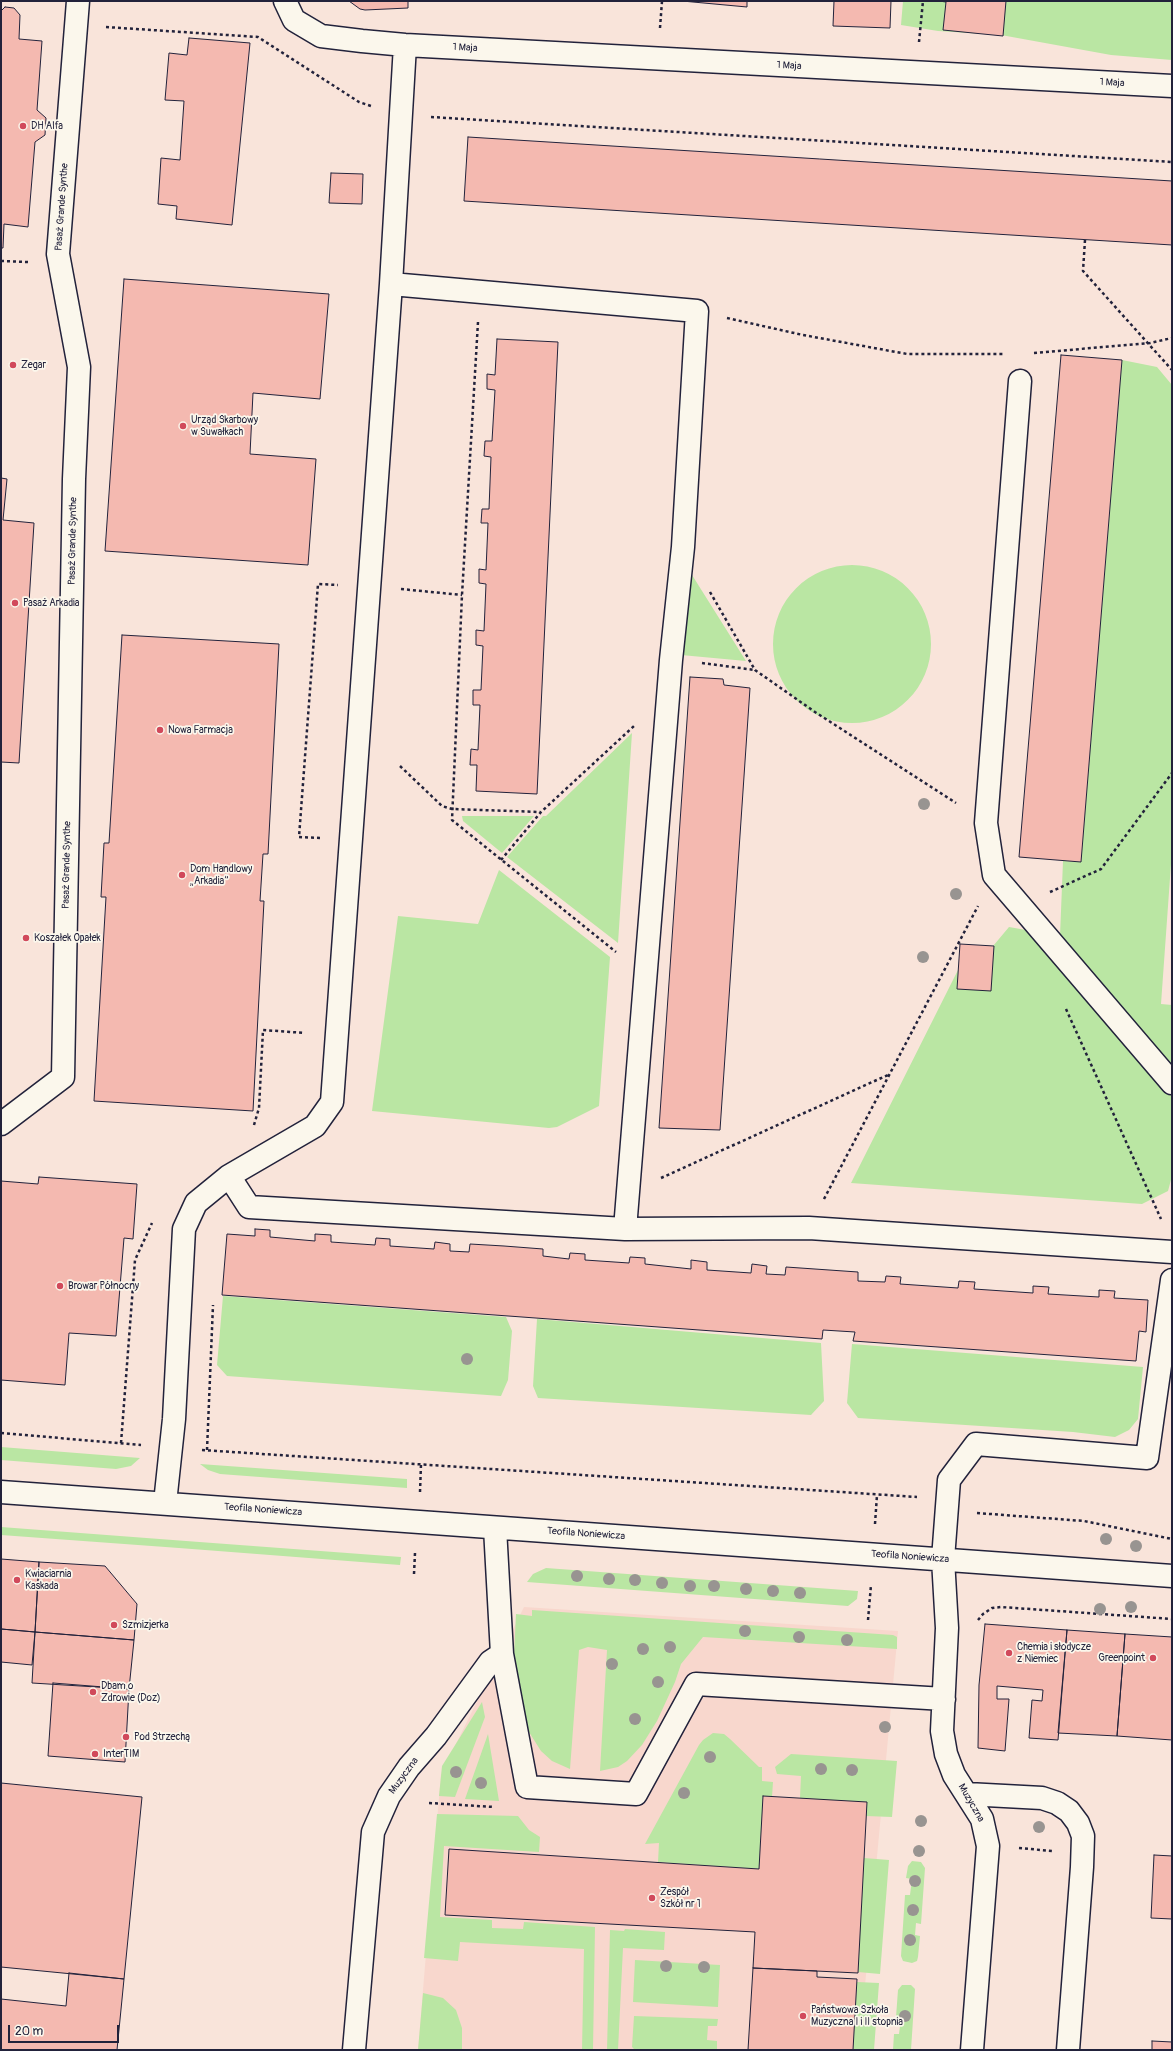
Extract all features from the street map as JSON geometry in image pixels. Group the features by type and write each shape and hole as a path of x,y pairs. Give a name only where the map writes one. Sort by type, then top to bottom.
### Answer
{"street":[{"name":"Pasaż Grande Synthe","path":"1,1124 64,1077 74,487 79,367 58,254 78,1"},
{"name":"1 Maja","path":"285,1 294,20 321,36 405,45 1172,86"},
{"path":"165,1503 171,1447 184,1229 196,1203 230,1176 315,1126 332,1102 391,284 405,45"},
{"path":"391,284 697,311 683,547 671,660 625,1229"},
{"path":"1020,381 986,823 994,875 1021,904 1172,1083"},
{"path":"230,1176 249,1207 625,1229 809,1228 1172,1252"},
{"name":"Muzyczna","path":"972,2050 988,1846 982,1819 954,1775 946,1754 942,1731 947,1628 943,1559 946,1499 949,1480 976,1444 1147,1458 1172,1280"},
{"name":"Teofila Noniewicza","path":"1,1492 1172,1576"},
{"path":"496,1528 502,1654 527,1787 636,1794 696,1684 944,1699"},
{"name":"Muzyczna","path":"354,2050 373,1832 389,1796 409,1767 436,1736 490,1662 502,1654"},
{"path":"967,1794 1042,1798 1057,1803 1069,1811 1078,1823 1083,1836 1082,1867 1068,2050"}],"path":[{"path":"660,32 662,1"},
{"path":"919,45 923,1"},
{"path":"101,26 258,37 359,102 400,114 471,120 1172,162"},
{"path":"1085,240 1083,271 1150,343 1172,370"},
{"path":"1,261 36,263 58,254"},
{"path":"479,292 462,594 452,820 646,977"},
{"path":"697,311 802,335 907,354 1005,354"},
{"path":"1028,353 1150,343 1172,338"},
{"path":"327,838 299,837 318,584 369,586 462,594"},
{"path":"707,588 755,670 815,712 986,823"},
{"path":"671,660 755,670"},
{"path":"501,860 541,812 651,712 668,706"},
{"path":"400,766 442,806 452,809 541,812"},
{"path":"1021,904 1100,869 1172,773"},
{"path":"809,1228 994,875"},
{"path":"1064,1006 1162,1222"},
{"path":"253,1129 259,1108 263,1030 312,1034"},
{"path":"628,1193 890,1074"},
{"path":"121,1443 135,1260 155,1218"},
{"path":"1,1433 171,1447 946,1499 970,1512 1084,1521 1172,1539"},
{"path":"975,1626 983,1614 992,1608 1001,1607 1172,1619"},
{"path":"428,1803 494,1807"},
{"path":"1012,1847 1054,1851"}],"shaded area":[{"name":"Zespół Szkół nr 1","path":"524,1607 898,1631 859,2050 418,2050 441,1774"}],"green space":[{"path":"903,1 1172,1 1172,60 1111,55 1001,35 938,31 901,25"},
{"path":"1122,360 1157,367 1172,385 1172,850 1161,1004 1172,1005 1172,1176 1168,1191 1142,1204 851,1183 958,970 957,989 1009,927 1060,936 1063,861 1081,862"},
{"path":"852,565 882,571 908,588 925,614 931,644 925,674 908,700 882,717 852,723 822,717 796,700 779,674 773,644 779,614 796,588 822,571"},
{"path":"687,567 746,661 681,655"},
{"path":"632,733 618,943 507,857 543,816 546,816"},
{"path":"462,816 534,816 502,853 463,821"},
{"path":"499,870 610,957 599,1106 557,1127 549,1128 372,1111 398,916 478,924"},
{"path":"223,1296 506,1317 512,1331 508,1380 501,1396 227,1376 217,1365"},
{"path":"537,1319 821,1343 824,1401 811,1415 538,1398 533,1386"},
{"path":"852,1344 1143,1367 1138,1419 1129,1430 1115,1437 1073,1432 858,1418 847,1403"},
{"path":"1,1447 140,1458 131,1466 116,1469 1,1460"},
{"path":"200,1464 407,1479 407,1488 220,1474 208,1470"},
{"path":"1,1527 401,1557 400,1565 1,1535"},
{"path":"546,1568 858,1591 857,1599 848,1606 527,1582 533,1574"},
{"path":"532,1610 893,1635 897,1637 897,1649 703,1637 681,1664 675,1682 657,1721 642,1745 627,1761 618,1767 600,1771 607,1650 588,1647 579,1650 570,1769 552,1761 541,1751 529,1732 522,1707 514,1655 516,1614 532,1616"},
{"path":"482,1702 485,1717 455,1797 439,1796 442,1766"},
{"path":"713,1733 724,1734 759,1767 762,1767 762,1781 773,1782 772,1797 763,1796 759,1869 658,1862 659,1843 645,1844 699,1745"},
{"path":"488,1734 499,1801 465,1799"},
{"path":"791,1754 897,1761 892,1817 866,1816 866,1802 800,1798 801,1776 777,1774 775,1767"},
{"path":"437,1814 518,1816 529,1830 540,1837 539,1852 444,1846 440,1917 492,1920 492,1928 523,1929 524,1922 595,1927 593,2050 582,2050 584,1949 460,1942 458,1961 424,1958"},
{"path":"864,1858 889,1860 880,1974 858,1972"},
{"path":"912,1861 921,1862 925,1868 921,1924 916,1923 915,1935 920,1936 918,1957 917,1961 912,1963 903,1961 901,1956 905,1895 910,1895 912,1879 906,1878 908,1866"},
{"path":"625,1929 665,1932 664,1950 623,1948 618,2050 607,2050 610,1930 624,1931"},
{"path":"635,1960 720,1965 718,2007 633,2002"},
{"path":"857,1982 879,1983 874,2050 853,2050"},
{"path":"902,1985 911,1985 915,1989 911,2050 893,2050 894,2034 899,2034 901,2018 896,2017 898,1990"},
{"path":"423,1993 443,1998 456,2010 462,2028 462,2050 418,2050"},
{"path":"634,2016 718,2019 717,2026 708,2026 707,2040 717,2041 717,2050 635,2050 632,2047"}],"building":[{"path":"349,1 408,1 408,8 365,10 360,9"},
{"path":"682,1 747,1 747,7"},
{"path":"834,1 891,1 890,28 833,26"},
{"path":"939,1 1006,1 1003,36 943,30 946,2"},
{"name":"DH Alfa","path":"5,7 14,8 20,15 19,39 42,41 37,110 46,118 45,135 35,142 28,227 4,224 3,248 1,248 1,11"},
{"path":"189,38 250,43 232,225 176,219 177,206 158,204 161,158 180,160 184,101 165,100 169,53 187,55"},
{"path":"468,137 1172,181 1172,245 464,201"},
{"path":"331,173 363,174 362,204 329,203"},
{"name":"Urząd Skarbowy w Suwałkach","path":"124,279 329,294 320,399 253,393 250,454 316,459 308,565 105,551"},
{"path":"497,339 558,342 537,794 476,791 477,765 470,765 471,749 478,750 480,705 473,705 473,690 481,690 483,646 476,645 476,630 484,631 486,584 479,583 479,569 486,570 488,523 481,523 482,509 489,509 491,457 484,456 485,441 492,441 495,390 487,389 487,374 495,375"},
{"path":"1061,355 1122,360 1081,862 1019,857"},
{"name":"Pasaż Arkadia","path":"1,478 7,479 3,520 34,523 19,763 1,762"},
{"name":"Dom Handlowy „Arkadia”","path":"122,635 279,644 268,854 263,854 260,901 264,901 253,1111 94,1101 106,897 101,897 104,843 109,843"},
{"path":"690,677 723,679 724,685 750,688 720,1130 659,1128"},
{"path":"960,944 994,946 991,991 957,989"},
{"name":"Browar Północny","path":"39,1177 137,1184 133,1239 124,1238 116,1336 69,1333 65,1385 1,1380 1,1181 38,1184"},
{"path":"255,1229 270,1230 270,1237 315,1241 315,1234 331,1235 331,1242 375,1245 376,1238 390,1239 390,1246 434,1249 435,1242 450,1244 450,1251 469,1252 470,1244 543,1249 543,1256 569,1259 570,1253 585,1254 585,1260 629,1263 630,1257 645,1258 645,1264 691,1269 691,1260 707,1262 707,1270 751,1273 752,1264 767,1266 766,1274 785,1275 786,1267 858,1272 858,1281 885,1282 886,1276 901,1277 900,1284 958,1288 959,1281 975,1282 974,1289 1033,1293 1033,1286 1049,1287 1048,1294 1099,1297 1099,1290 1115,1291 1114,1298 1148,1300 1146,1332 1139,1331 1136,1361 853,1341 855,1332 823,1330 822,1339 222,1295 227,1234 255,1236"},
{"path":"1,1559 39,1562 35,1632 1,1629"},
{"path":"39,1562 105,1566 137,1604 134,1640 35,1632"},
{"path":"985,1624 1067,1630 1058,1740 1029,1738 1032,1700 1042,1701 1043,1690 997,1686 997,1699 1009,1699 1005,1751 978,1748 979,1685"},
{"path":"1,1629 35,1632 32,1665 1,1662"},
{"path":"1067,1630 1125,1634 1117,1736 1058,1733"},
{"path":"35,1632 134,1640 129,1689 32,1683"},
{"path":"1125,1634 1172,1637 1172,1740 1117,1736"},
{"path":"53,1683 129,1689 125,1762 48,1756"},
{"path":"1,1783 142,1797 124,1979 1,1967"},
{"path":"763,1796 867,1802 858,1973 753,1968 755,1932 445,1915 449,1849 759,1869"},
{"path":"1154,1855 1172,1856 1172,1919 1151,1918"},
{"name":"Państwowa Szkoła Muzyczna I i II stopnia","path":"753,1968 817,1971 817,1977 857,1979 853,2050 748,2050"},
{"path":"69,1973 124,1979 117,2050 1,2050 1,1999 66,2006"},
{"path":"1152,2041 1172,2042 1172,2050 1152,2050"}],"place":[{"name":"DH Alfa","path":"23,126"},
{"name":"Zegar","path":"13,365"},
{"name":"Urząd Skarbowy w Suwałkach","path":"183,426"},
{"name":"Pasaż Arkadia","path":"15,603"},
{"name":"Nowa Farmacja","path":"160,730"},
{"name":"Dom Handlowy „Arkadia”","path":"182,875"},
{"name":"Koszałek Opałek","path":"26,938"},
{"name":"Browar Północny","path":"60,1286"},
{"name":"Kwiaciarnia Kaskada","path":"17,1580"},
{"name":"Szmizjerka","path":"114,1625"},
{"name":"Chemia i słodycze z Niemiec","path":"1009,1653"},
{"name":"Greenpoint","path":"1153,1658"},
{"name":"Dbam o Zdrowie (Doz)","path":"93,1692"},
{"name":"Pod Strzechą","path":"126,1737"},
{"name":"InterTIM","path":"95,1754"},
{"name":"Zespół Szkół nr 1","path":"652,1898"},
{"name":"Państwowa Szkoła Muzyczna I i II stopnia","path":"803,2016"}]}
